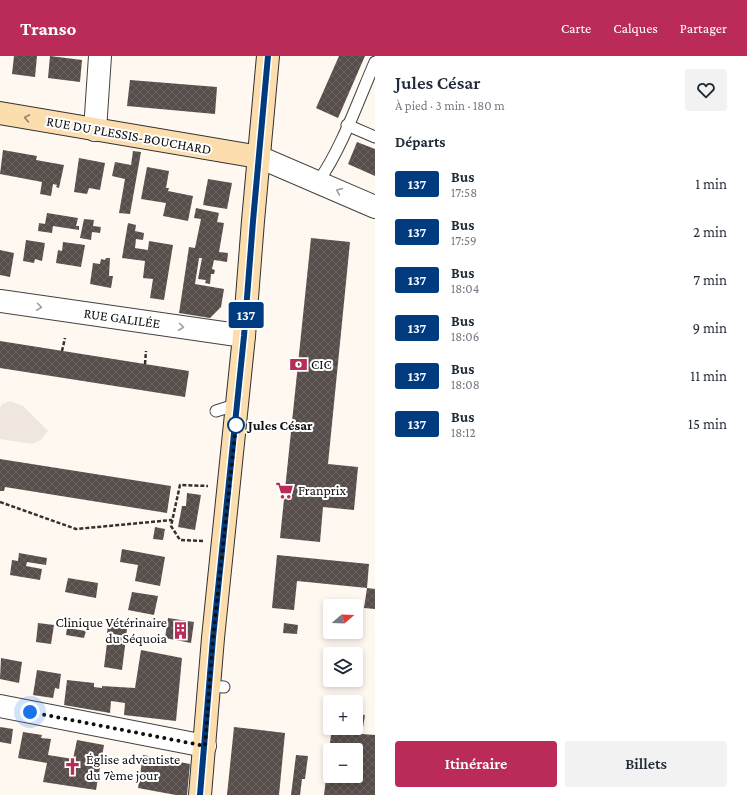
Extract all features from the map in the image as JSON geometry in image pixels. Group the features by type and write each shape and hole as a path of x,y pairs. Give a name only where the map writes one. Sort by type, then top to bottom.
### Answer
{"street":[{"path":"95,130 100,56"},
{"path":"200,795 205,746 216,686 220,639 223,542 238,404 268,56"},
{"name":"RUE DU PLESSIS-BOUCHARD","path":"0,113 259,157"},
{"path":"259,157 375,207"},
{"name":"RUE GALILÉE","path":"0,301 244,336"},
{"path":"0,706 205,746"}],"lane":[{"path":"318,182 325,172 347,126 375,62"},
{"path":"347,126 375,137"},
{"path":"216,411 238,404"}],"path":[{"path":"62,351 65,338"},
{"path":"144,364 146,351"},
{"path":"223,542 180,540 171,526 180,485 229,487"},
{"path":"0,502 76,528 172,520"}],"shaded area":[{"path":"10,401 23,406 48,431 41,440 32,444 0,439 0,408 2,404"}],"building":[{"path":"14,56 37,56 35,77 12,74"},
{"path":"50,56 82,60 80,82 48,78"},
{"path":"339,56 365,56 338,118 316,108"},
{"path":"130,80 217,87 215,114 127,106"},
{"path":"357,142 375,149 375,176 348,164"},
{"path":"3,150 37,156 36,160 64,165 59,188 56,187 57,185 53,184 51,196 40,194 42,182 0,174"},
{"path":"133,151 141,152 130,214 119,213 125,179 112,176 115,162 131,165"},
{"path":"79,158 105,163 100,190 89,188 87,194 74,192"},
{"path":"147,167 169,171 166,188 169,188 168,191 193,196 188,221 163,216 166,203 141,199"},
{"path":"208,179 232,183 227,209 203,205"},
{"path":"196,208 219,213 217,222 224,223 219,252 228,253 227,262 214,260 212,269 215,270 214,274 211,274 210,284 205,283 206,280 198,279 202,258 199,258 195,284 224,289 221,307 210,318 179,313 189,247 195,248 201,219 194,218"},
{"path":"47,213 78,218 76,226 79,226 79,230 53,226 52,233 38,231 39,223 45,224"},
{"path":"84,219 94,220 93,226 101,227 100,233 92,232 91,240 80,238"},
{"path":"128,223 136,225 135,231 144,233 143,240 136,239 135,248 148,250 149,241 173,245 164,300 150,298 153,279 143,278 145,261 122,258"},
{"path":"311,238 350,242 328,464 358,467 354,510 323,507 320,542 280,538"},
{"path":"26,240 45,243 42,261 35,259 34,263 23,261"},
{"path":"63,242 85,245 81,267 56,263 58,250 62,251"},
{"path":"0,250 14,253 10,277 0,275"},
{"path":"106,258 110,258 109,276 113,276 111,288 90,284 93,263 100,264 101,259 105,260"},
{"path":"0,341 189,371 185,397 0,368"},
{"path":"256,423 260,423 259,432 255,432"},
{"path":"0,459 171,486 167,513 5,487 4,491 0,491"},
{"path":"187,493 201,495 195,530 178,527 182,506 186,506"},
{"path":"155,527 165,529 163,540 153,539"},
{"path":"122,549 165,557 160,586 135,581 138,565 120,562"},
{"path":"19,553 47,558 46,565 27,562 26,566 42,569 40,580 10,575 12,560 18,561"},
{"path":"277,555 369,564 367,588 297,581 294,610 272,608"},
{"path":"68,578 98,583 96,598 65,592"},
{"path":"367,588 375,589 375,609 364,608"},
{"path":"132,592 158,596 154,615 128,610"},
{"name":"Clinique Vétérinaire du Séquoia","path":"168,618 194,622 191,643 165,638"},
{"path":"38,623 54,625 51,644 36,642"},
{"path":"284,623 298,625 297,634 283,633"},
{"path":"108,626 127,629 126,636 107,633"},
{"path":"67,628 86,631 84,638 66,635"},
{"path":"108,635 126,638 122,670 104,667"},
{"path":"141,650 182,658 176,721 124,715 125,703 111,701 110,713 64,705 67,680 94,683 94,687 102,688 102,686 135,688"},
{"path":"1,658 22,662 19,683 0,679"},
{"path":"37,670 61,674 59,689 55,688 53,698 33,695"},
{"path":"363,715 365,715 363,728"},
{"path":"0,727 13,729 11,744 0,742"},
{"path":"234,727 285,733 279,795 227,795"},
{"name":"Église adventiste du 7ème jour","path":"23,732 42,735 41,738 51,739 48,755 73,759 77,740 104,745 96,790 43,782 47,763 18,758"},
{"path":"331,735 375,735 375,795 324,795 325,783 363,783 363,743 330,743"},
{"path":"143,755 190,764 187,795 176,795 138,788"},
{"path":"296,755 308,756 305,779 302,779 300,795 291,795"}],"bus line":[{"name":"137","path":"200,795 213,638 238,404 268,56"}],"place":[{"name":"CIC","path":"298,364"},
{"name":"Jules César","path":"236,425"},
{"name":"Franprix","path":"285,490"},
{"name":"Clinique Vétérinaire du Séquoia","path":"180,630"},
{"name":"Église adventiste du 7ème jour","path":"73,767"}],"route":[{"path":"30,712 205,746 213,638 236,425"}]}
